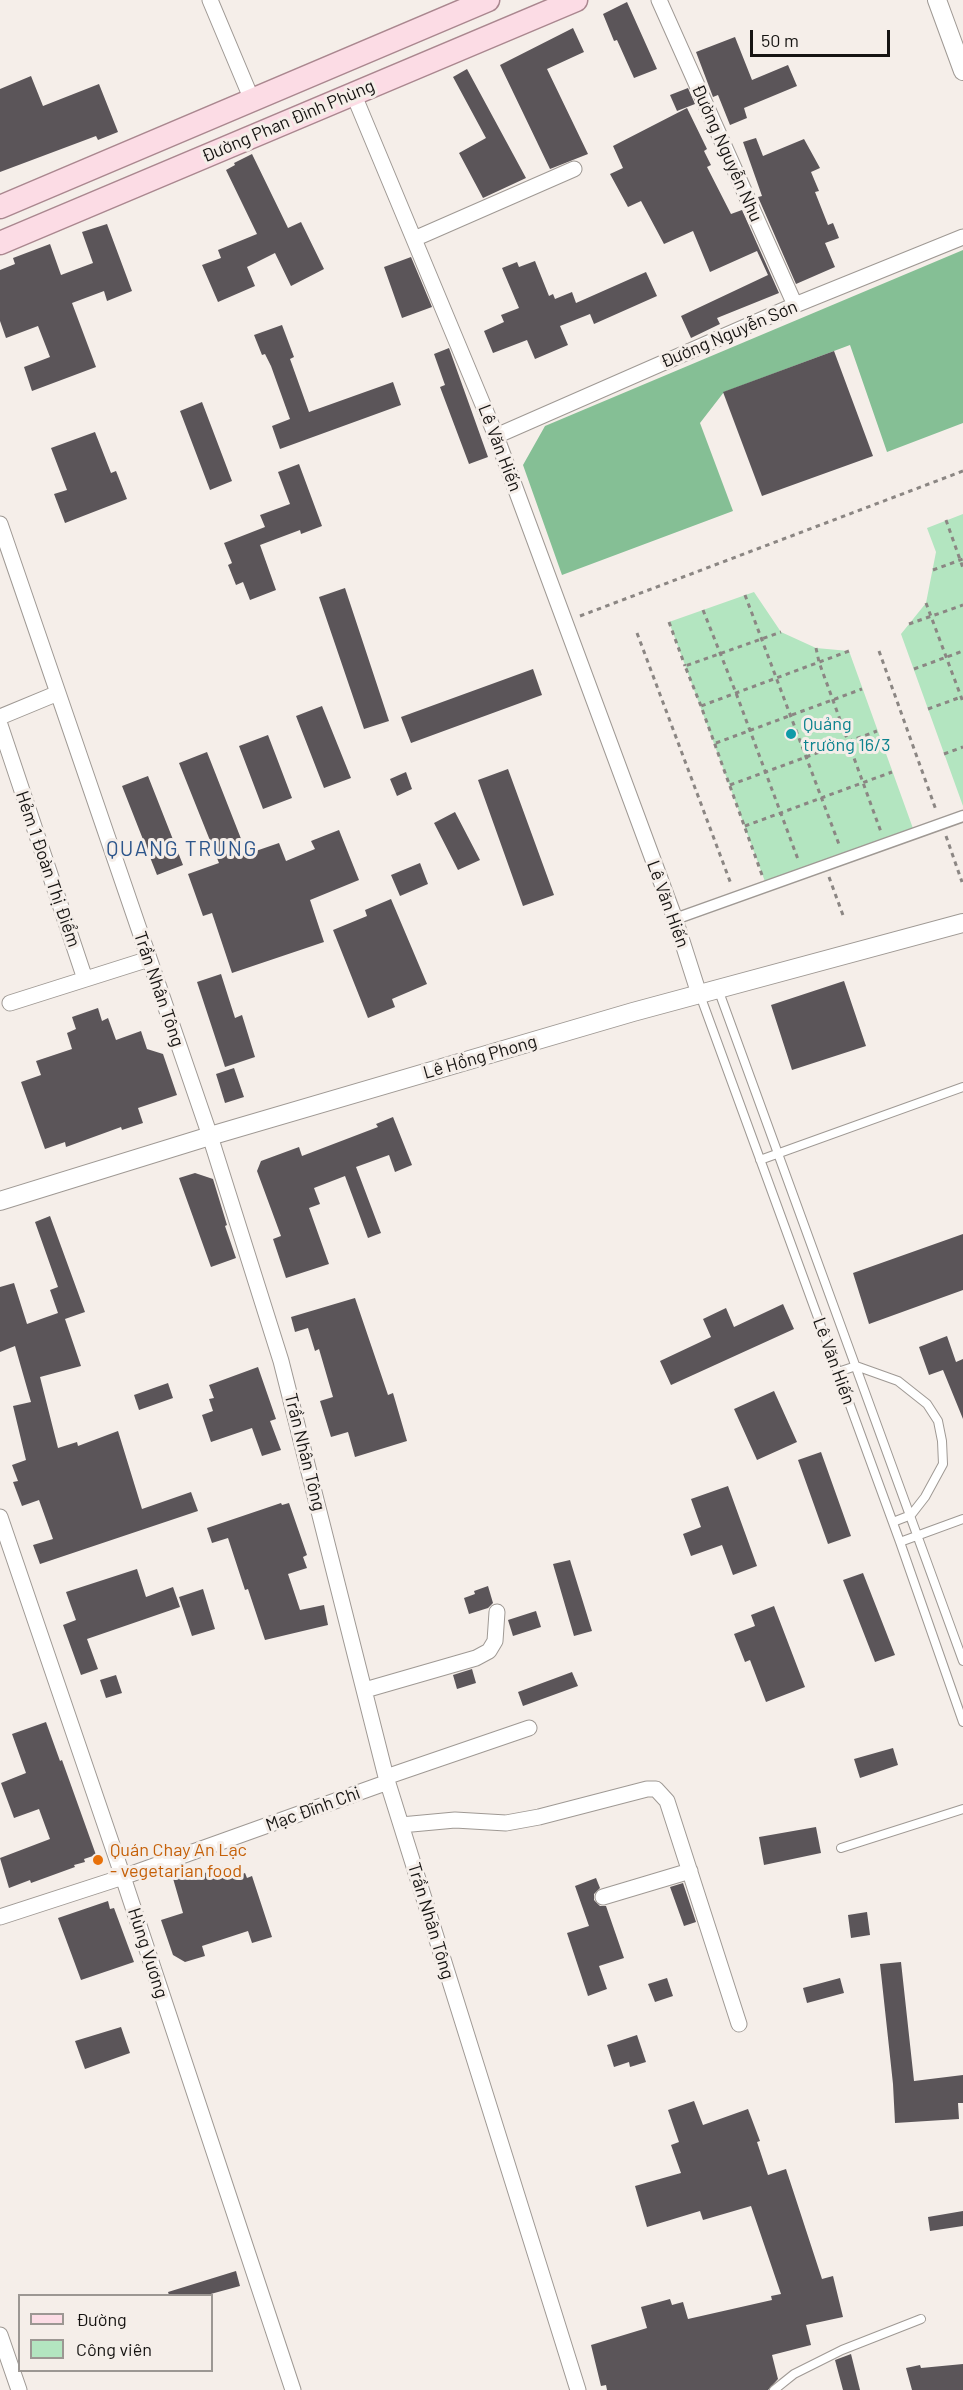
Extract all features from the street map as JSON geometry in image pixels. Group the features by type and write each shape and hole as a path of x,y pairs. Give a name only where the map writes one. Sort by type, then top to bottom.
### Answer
{"main road":[{"name":"Đường Phan Đình Phùng","path":"0,207 488,0"},
{"name":"Đường Phan Đình Phùng","path":"0,243 576,0"}],"street":[{"path":"210,0 252,100"},
{"name":"Đường Nguyễn Nhu","path":"659,0 795,305"},
{"path":"937,0 963,71"},
{"name":"Lê Văn Hiến","path":"353,93 496,436 675,919 699,994"},
{"path":"414,239 574,169"},
{"name":"Đường Nguyễn Sơn","path":"496,436 795,305 963,237"},
{"name":"Trần Nhân Tông","path":"0,524 210,1136 293,1401 387,1779 578,2390"},
{"path":"0,717 58,693"},
{"name":"Hẻm 1 Đoàn Thị Điểm","path":"0,724 85,979"},
{"path":"675,919 826,867 963,816"},
{"name":"Lê Hồng Phong","path":"0,1201 210,1136 718,988 963,923"},
{"path":"10,1003 149,959"},
{"name":"Hùng Vương","path":"0,1517 294,2390"},
{"path":"364,1689 476,1658 489,1651 495,1641 497,1612"},
{"name":"Mạc Đĩnh Chi","path":"0,1917 123,1877 529,1728"},
{"path":"401,1825 455,1820 506,1822 538,1817 647,1789 656,1789 667,1801 739,2024"},
{"path":"603,1897 690,1871"},
{"path":"0,2335 19,2390"}],"lane":[{"name":"Lê Văn Hiến","path":"718,988 919,1535 963,1662"},
{"name":"Lê Văn Hiến","path":"699,994 893,1522 963,1722"},
{"path":"760,1160 963,1087"},
{"path":"838,1372 856,1366 898,1381 927,1404 938,1421 943,1464 925,1497 911,1515 893,1522"},
{"path":"900,1542 963,1519"},
{"path":"841,1848 963,1809"},
{"path":"774,2390 794,2374 842,2350 921,2319"}],"path":[{"path":"565,622 963,471"},
{"path":"946,520 963,568"},
{"path":"933,570 962,560"},
{"path":"745,595 845,860"},
{"path":"926,603 963,702"},
{"path":"909,624 963,605"},
{"path":"703,610 803,875"},
{"path":"669,622 716,743 766,888"},
{"path":"685,666 781,632"},
{"path":"637,633 736,898"},
{"path":"816,648 832,700 886,845"},
{"path":"701,706 849,651"},
{"path":"879,651 962,882"},
{"path":"914,669 963,651"},
{"path":"716,743 862,689"},
{"path":"928,709 962,696"},
{"path":"730,785 878,731"},
{"path":"944,754 963,747"},
{"path":"745,826 892,772"},
{"path":"826,867 844,918"}],"green space":[{"path":"963,250 963,423 887,452 850,345 724,392 700,423 733,511 562,575 523,465 545,426"},
{"path":"963,514 963,806 901,634 926,603 936,552 927,528"},
{"path":"754,592 781,632 816,648 849,651 915,834 767,887 669,622"}],"building":[{"path":"627,2 657,69 634,78 617,40 614,41 603,14"},
{"path":"573,28 584,52 547,69 588,154 550,169 500,65"},
{"path":"735,37 752,80 788,65 797,86 744,108 747,118 730,125 718,95 713,97 696,52"},
{"path":"467,69 526,178 483,198 459,153 486,138 453,77"},
{"path":"31,76 43,106 99,84 118,132 98,140 96,136 0,172 0,89"},
{"path":"688,88 695,104 677,111 670,95"},
{"path":"687,108 707,149 704,151 711,165 707,167 731,214 742,210 779,293 717,318 720,324 691,338 681,316 768,275 757,251 710,272 693,231 664,244 641,201 628,207 610,174 623,168 613,146"},
{"path":"756,138 763,156 804,139 820,168 811,172 819,191 815,192 828,225 833,223 839,238 825,243 835,267 796,284 758,197 762,196 743,142"},
{"path":"252,154 288,228 301,222 324,269 291,286 275,253 247,267 255,286 218,302 202,265 221,258 218,250 257,234 226,170"},
{"path":"107,224 132,291 107,301 104,291 72,303 96,367 32,391 24,367 50,357 38,326 6,338 0,321 0,270 15,264 13,258 50,244 61,275 93,263 82,232"},
{"path":"411,257 432,307 402,318 384,267"},
{"path":"535,261 549,296 553,294 555,299 572,292 576,303 646,272 657,296 594,324 590,314 560,326 568,345 535,359 527,340 493,353 484,331 504,322 501,315 519,308 502,268 517,262 519,267"},
{"path":"282,325 294,357 290,359 309,412 393,382 401,405 280,449 272,426 290,419 271,366 265,354 262,355 254,335"},
{"path":"449,348 488,457 469,464 440,387 445,385 434,354"},
{"path":"834,351 873,456 762,496 723,392"},
{"path":"202,402 232,481 210,490 180,411"},
{"path":"95,432 111,473 116,471 127,499 65,523 54,494 67,490 51,448"},
{"path":"299,464 322,526 301,534 300,530 260,545 276,590 250,600 243,582 236,585 228,565 232,563 224,543 265,527 260,515 290,504 278,472"},
{"path":"345,588 389,721 364,729 319,597"},
{"path":"533,669 542,695 411,743 401,717"},
{"path":"322,706 351,778 324,788 296,716"},
{"path":"268,735 292,798 263,809 239,746"},
{"path":"207,752 247,854 279,843 286,861 315,849 311,841 339,830 359,880 310,900 324,942 232,973 212,913 203,916 188,874 219,863 179,763"},
{"path":"508,769 554,895 523,906 478,780"},
{"path":"406,772 412,789 397,796 390,779"},
{"path":"148,776 183,865 157,875 122,786"},
{"path":"455,812 480,860 458,870 434,823"},
{"path":"420,863 428,884 400,896 391,875"},
{"path":"391,899 427,984 392,999 395,1007 368,1018 333,930 367,916 365,910"},
{"path":"221,974 235,1018 242,1015 255,1057 225,1067 197,982"},
{"path":"844,981 866,1046 792,1070 771,1005"},
{"path":"98,1008 102,1021 108,1018 116,1040 141,1031 147,1049 163,1054 177,1095 138,1108 143,1123 122,1130 121,1127 66,1147 65,1142 45,1149 21,1082 41,1075 36,1061 72,1049 67,1033 76,1029 72,1017"},
{"path":"234,1068 244,1097 225,1103 216,1074"},
{"path":"393,1117 412,1165 395,1172 389,1155 356,1167 381,1233 368,1238 345,1176 314,1188 320,1204 309,1208 329,1264 286,1278 273,1239 281,1236 257,1171 261,1161 299,1147 302,1156 378,1127 376,1124"},
{"path":"195,1173 213,1179 236,1258 211,1267 179,1178"},
{"path":"50,1216 85,1312 65,1319 81,1366 40,1377 58,1448 77,1442 78,1446 118,1431 142,1509 191,1492 198,1511 40,1564 33,1545 53,1539 39,1500 22,1506 13,1482 18,1481 12,1465 26,1460 13,1406 31,1402 15,1346 0,1352 0,1287 14,1283 27,1324 58,1313 50,1290 58,1287 35,1222"},
{"path":"963,1234 963,1290 869,1324 853,1273"},
{"path":"355,1298 388,1395 393,1393 407,1441 355,1457 348,1432 331,1437 320,1401 333,1397 319,1349 315,1351 308,1328 295,1332 291,1317"},
{"path":"783,1304 794,1329 671,1385 660,1361 711,1337 703,1319 726,1308 734,1327"},
{"path":"947,1336 956,1362 963,1359 963,1419 943,1370 929,1375 919,1347"},
{"path":"258,1367 276,1419 270,1421 281,1450 262,1456 252,1428 211,1442 202,1415 213,1411 209,1399 214,1398 209,1385"},
{"path":"168,1383 173,1398 139,1410 134,1395"},
{"path":"774,1391 797,1442 757,1460 734,1409"},
{"path":"821,1452 851,1536 828,1544 798,1460"},
{"path":"728,1486 757,1566 733,1575 722,1545 691,1556 683,1534 701,1527 691,1499"},
{"path":"281,1503 282,1505 289,1503 307,1555 303,1557 307,1568 288,1574 300,1610 324,1605 328,1625 265,1640 228,1538 212,1543 207,1528"},
{"path":"570,1560 592,1631 574,1636 553,1564"},
{"path":"137,1569 146,1597 173,1587 180,1607 87,1639 98,1669 81,1675 63,1625 76,1620 66,1592"},
{"path":"863,1573 895,1655 875,1662 843,1580"},
{"path":"488,1586 493,1603 488,1608 469,1614 464,1598"},
{"path":"203,1589 215,1629 192,1636 179,1597"},
{"path":"774,1606 805,1687 766,1702 750,1660 745,1662 734,1634 755,1626 751,1615"},
{"path":"536,1611 541,1627 513,1636 508,1620"},
{"path":"472,1669 476,1683 457,1689 453,1675"},
{"path":"572,1672 578,1686 523,1706 518,1692"},
{"path":"116,1675 122,1693 106,1698 100,1680"},
{"path":"46,1722 96,1855 84,1859 85,1862 74,1865 75,1867 31,1883 30,1880 9,1888 0,1858 50,1839 39,1809 14,1818 1,1783 26,1773 12,1734"},
{"path":"893,1748 898,1765 860,1778 854,1759"},
{"path":"816,1827 821,1853 764,1865 759,1837"},
{"path":"227,1866 231,1878 245,1873 247,1878 252,1876 272,1937 252,1943 248,1931 202,1946 205,1956 185,1962 173,1955 161,1920 183,1913 172,1875 190,1869 192,1877"},
{"path":"596,1878 600,1888 594,1894 594,1900 600,1906 606,1906 624,1958 599,1966 607,1989 588,1996 567,1933 589,1926 575,1886"},
{"path":"683,1883 696,1922 684,1926 670,1887"},
{"path":"108,1901 110,1909 114,1908 134,1962 81,1980 58,1918"},
{"path":"867,1912 870,1935 851,1938 848,1915"},
{"path":"901,1962 914,2081 963,2075 963,2103 958,2103 959,2119 895,2123 880,1964"},
{"path":"667,1978 673,1996 655,2002 648,1984"},
{"path":"840,1978 844,1993 807,2003 803,1988"},
{"path":"121,2027 130,2053 85,2069 75,2041"},
{"path":"637,2035 646,2062 630,2067 629,2062 614,2067 607,2045"},
{"path":"694,2101 703,2125 748,2109 760,2141 757,2142 768,2175 786,2169 822,2279 833,2276 843,2317 806,2325 811,2345 772,2355 778,2379 768,2390 607,2390 606,2385 601,2386 591,2345 647,2328 641,2307 670,2299 672,2305 683,2302 688,2319 772,2300 771,2296 781,2294 751,2206 703,2220 700,2211 647,2227 635,2186 681,2173 671,2145 679,2142 668,2110"},
{"path":"963,2211 963,2226 930,2231 928,2217"},
{"path":"236,2271 240,2286 211,2294 169,2294 168,2292"},
{"path":"851,2354 860,2390 843,2390 835,2360"},
{"path":"963,2364 963,2390 912,2390 906,2368 920,2365 921,2368"}],"place":[{"name":"Quảng trường 16/3","path":"791,734"},
{"name":"Quán Chay An Lạc - vegetarian food","path":"98,1860"}],"district":[{"name":"QUANG TRUNG","path":"182,849"}]}
